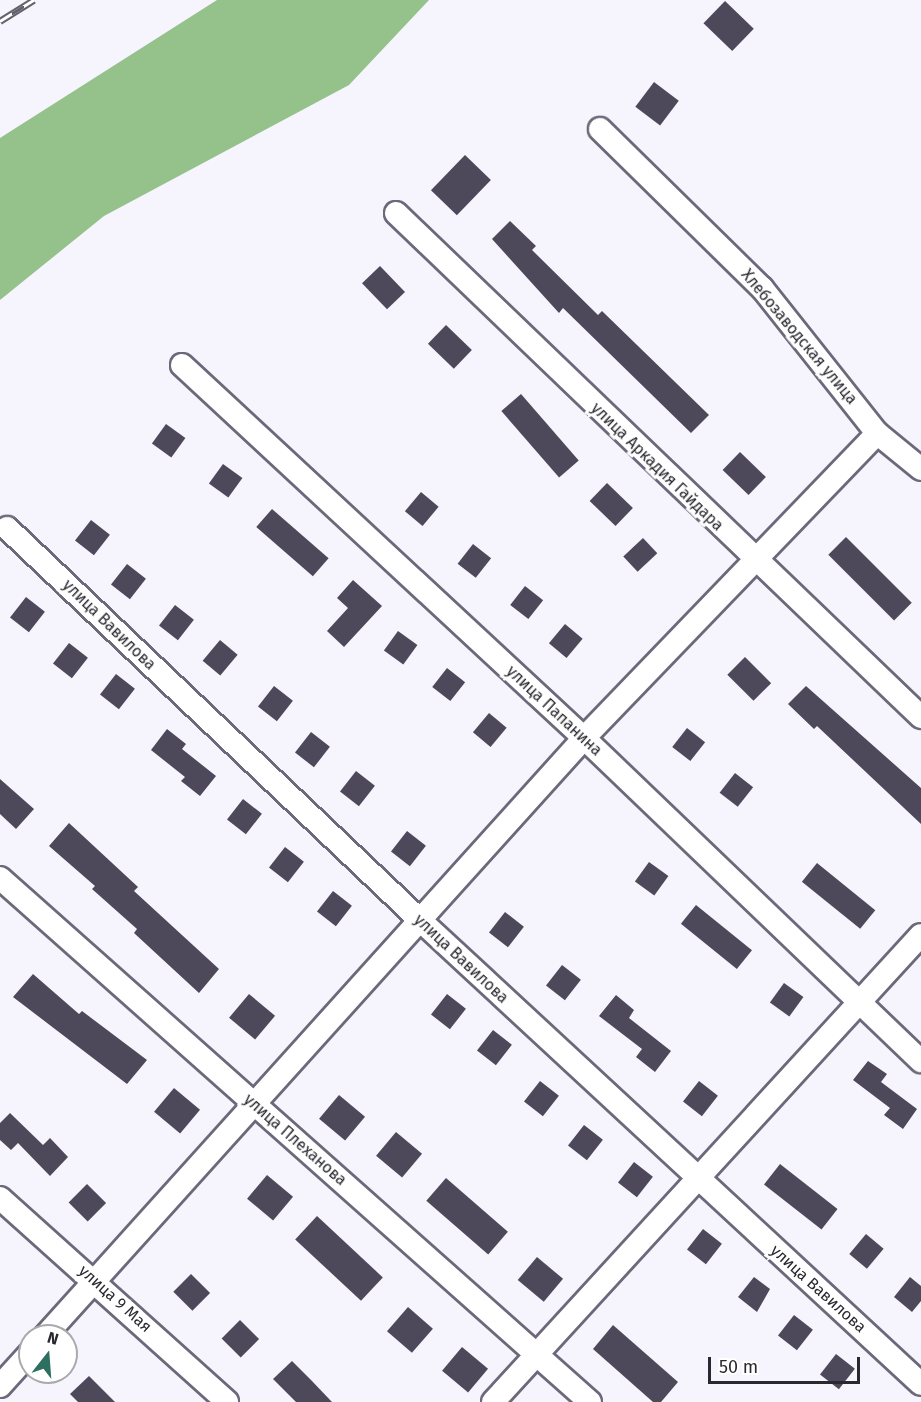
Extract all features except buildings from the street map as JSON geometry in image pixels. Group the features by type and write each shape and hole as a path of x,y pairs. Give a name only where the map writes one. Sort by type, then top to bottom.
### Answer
{"street":[{"name":"Хлебозаводская улица","path":"600,129 762,288 877,433 921,469"},
{"name":"улица Аркадия Гайдара","path":"396,213 756,563 921,717"},
{"name":"улица Папанина","path":"182,365 584,738 856,1003 921,1061"},
{"path":"56,1324 256,1106 584,738 756,563 877,433"},
{"name":"улица Вавилова","path":"7,528 694,1177 921,1384"},
{"name":"улица Плеханова","path":"0,878 590,1402"},
{"path":"493,1402 539,1356 694,1177 921,935"},
{"name":"улица 9 Мая","path":"0,1198 227,1402"},
{"path":"0,1386 18,1366"}],"green space":[{"path":"217,0 429,0 349,85 104,216 0,300 0,138"}],"railway":[{"path":"0,21 34,0"}]}
